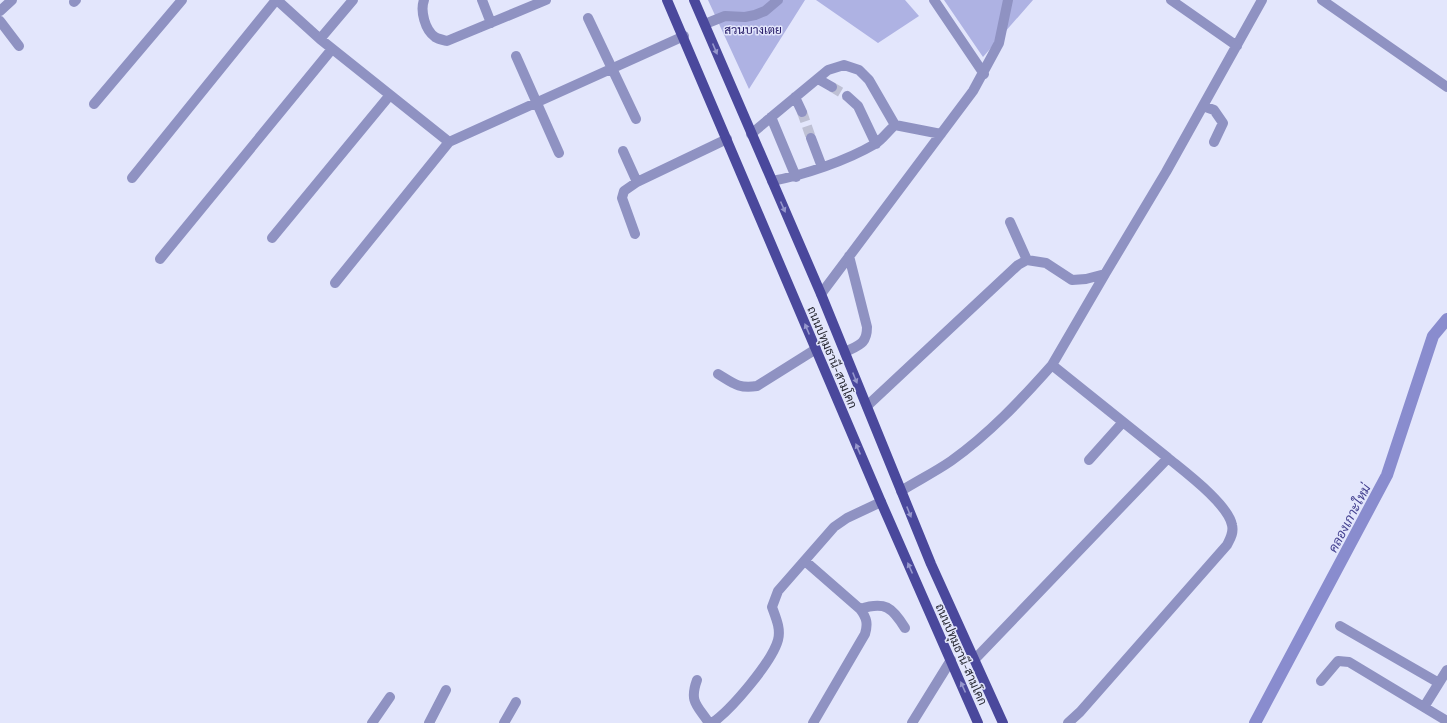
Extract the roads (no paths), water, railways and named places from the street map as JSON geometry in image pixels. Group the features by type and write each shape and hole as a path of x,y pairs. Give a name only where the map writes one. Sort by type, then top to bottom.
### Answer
{"main road":[{"name":"ถนนปทุมธานี-สามโคก","path":"667,0 684,36 881,502 978,723"},
{"name":"ถนนปทุมธานี-สามโคก","path":"694,0 821,294 931,564 1003,723"}],"street":[{"path":"0,11 12,0"},
{"path":"94,104 181,0"},
{"path":"132,178 277,0 320,40 449,142"},
{"path":"320,40 353,0"},
{"path":"424,0 422,7 428,31 436,38 447,41 491,23 532,3 546,0"},
{"path":"482,0 491,23"},
{"path":"705,24 725,16 745,17 765,11 778,0"},
{"path":"934,0 984,74"},
{"path":"821,294 973,91 984,74 999,42 1008,0"},
{"path":"1171,0 1236,46"},
{"path":"901,491 950,462 976,441 1012,410 1052,365 1203,106 1262,0"},
{"path":"1322,0 1447,87"},
{"path":"588,18 636,119"},
{"path":"0,21 19,46"},
{"path":"335,283 449,142 537,104 684,36"},
{"path":"160,258 332,49"},
{"path":"516,56 559,153"},
{"path":"751,134 828,70 844,65 859,70 869,80 895,125 941,134"},
{"path":"818,78 832,87"},
{"path":"272,238 390,95"},
{"path":"847,96 858,106 876,144"},
{"path":"795,97 802,112"},
{"path":"1203,106 1214,110 1223,123 1214,142"},
{"path":"771,117 796,177"},
{"path":"772,181 796,177 876,144 895,125"},
{"path":"811,138 822,167"},
{"path":"635,234 622,198 624,191 637,182 727,139"},
{"path":"623,151 637,182"},
{"path":"1010,222 1027,260"},
{"path":"845,352 864,342 867,336 865,318 849,256"},
{"path":"867,406 1018,265 1027,260 1046,263 1072,280 1086,280 1104,274"},
{"path":"718,374 737,386 745,388 756,386 816,349"},
{"path":"1052,365 1207,491 1225,511 1232,524 1232,535 1227,545 1080,712 1068,723"},
{"path":"1089,460 1123,422"},
{"path":"975,659 1168,458"},
{"path":"697,680 692,694 694,702 715,722 733,706 766,662 778,641 777,621 772,607 778,591 834,527 847,518 881,502"},
{"path":"805,561 860,610 866,617 868,626 865,634 813,723"},
{"path":"860,610 881,605 890,609 905,628"},
{"path":"1340,626 1439,683"},
{"path":"912,723 951,660"},
{"path":"1321,681 1338,661 1349,662 1447,721"},
{"path":"1424,707 1447,670"},
{"path":"428,723 446,690"},
{"path":"372,723 390,697"},
{"path":"504,723 516,702"}],"waterway":[{"name":"คลองเกาะใหม่","path":"1255,723 1387,475 1433,336 1447,319"}],"tunnel":[{"path":"832,87 847,96"},
{"path":"802,112 811,138"}],"park label":[{"name":"สวนบางเตย","path":"753,29"}]}
